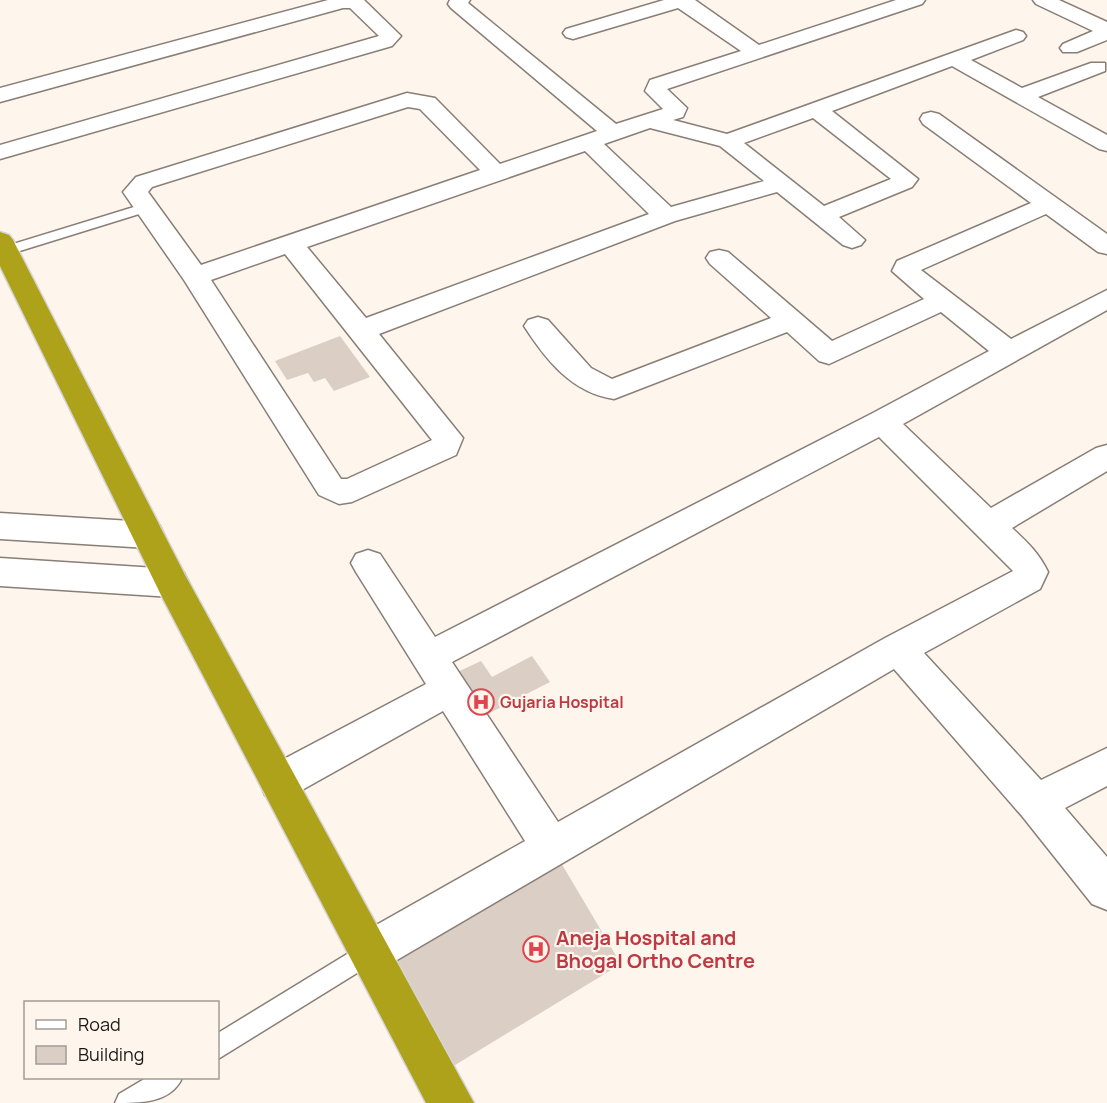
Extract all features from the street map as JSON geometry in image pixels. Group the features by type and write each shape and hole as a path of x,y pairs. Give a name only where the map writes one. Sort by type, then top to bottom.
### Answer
{"highway":[{"path":"3,246 172,583 451,1103"}],"street":[{"path":"460,0 458,4 613,133"},
{"path":"195,276 649,121 676,110 656,91 658,85 915,0"},
{"path":"1043,0 1107,31"},
{"path":"573,33 683,1 758,53"},
{"path":"0,95 343,2 356,3 391,36 385,42 0,152"},
{"path":"1070,48 1107,31"},
{"path":"728,141 956,60 1016,36"},
{"path":"956,60 1019,96 1102,136"},
{"path":"1019,96 1098,67"},
{"path":"290,243 447,438 448,443 445,447 352,490 339,492 330,487 195,276 135,192 144,182 407,100 428,103 495,172"},
{"path":"817,110 906,179 904,182 821,216"},
{"path":"931,118 1107,246"},
{"path":"649,121 728,141 852,240"},
{"path":"588,141 666,216"},
{"path":"362,330 666,216 781,184"},
{"path":"1010,352 906,274 906,267 1047,204"},
{"path":"719,258 823,352 834,354 942,301"},
{"path":"429,657 882,422 1107,299"},
{"path":"538,326 589,383 600,389 614,389 789,321"},
{"path":"370,951 898,649 1028,579 1031,572 1027,563 882,422"},
{"path":"988,526 1107,456"},
{"path":"0,526 148,535"},
{"path":"369,563 552,848"},
{"path":"0,572 172,583"},
{"path":"898,649 1036,803 1107,889"},
{"path":"279,782 450,689"},
{"path":"1036,803 1107,766"}],"lane":[{"path":"3,246 147,207"},
{"path":"219,1046 370,951"},
{"path":"128,1103 166,1079"}],"building":[{"path":"340,336 370,377 334,391 325,378 314,382 308,373 287,380 275,361"},
{"path":"532,656 550,682 476,720 449,676 481,661 492,677"},
{"path":"557,856 621,964 442,1073 386,953"}],"place":[{"name":"Gujaria Hospital","path":"481,702"},
{"name":"Aneja Hospital and Bhogal Ortho Centre","path":"536,949"}]}
